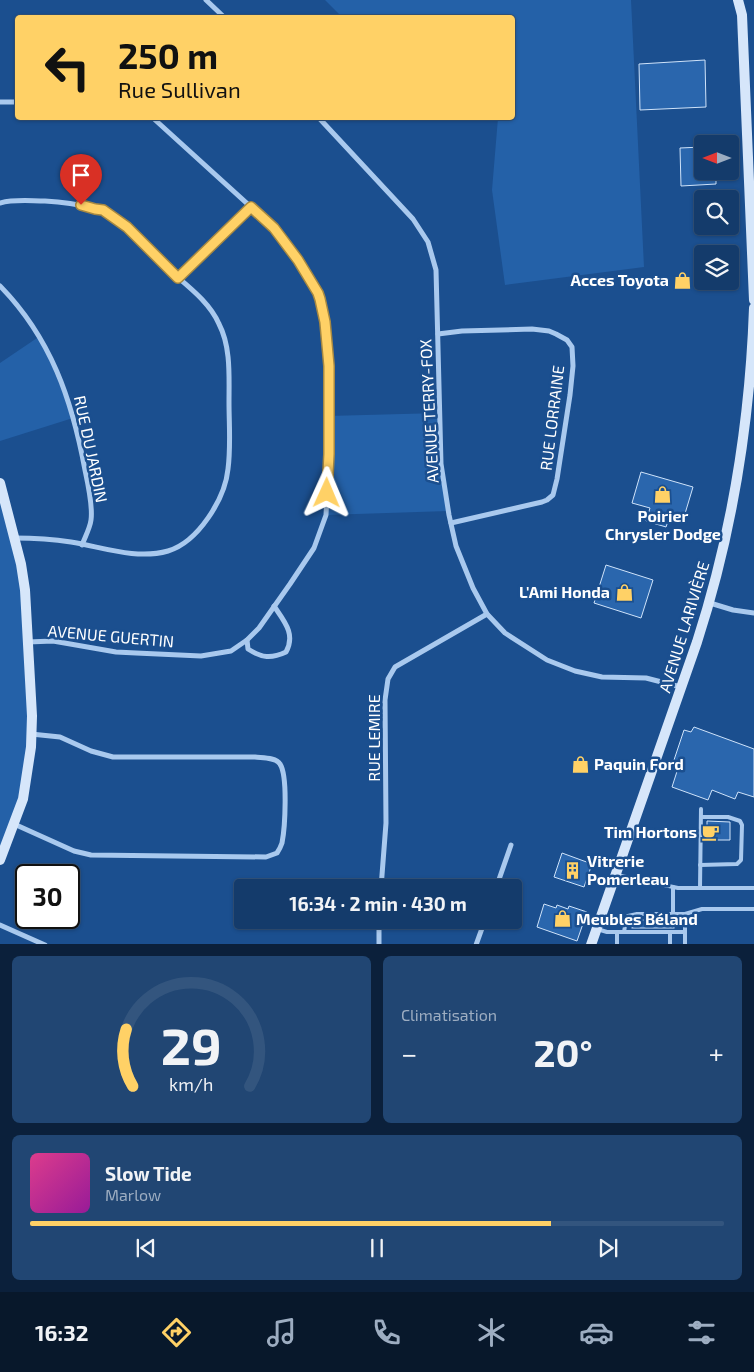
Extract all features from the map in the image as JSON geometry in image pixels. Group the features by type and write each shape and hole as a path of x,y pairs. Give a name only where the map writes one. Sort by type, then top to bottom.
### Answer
{"main road":[{"path":"738,0 742,15 754,300"},
{"path":"742,15 746,0"},
{"name":"AVENUE LARIVIÈRE","path":"591,944 710,602 725,543 740,460 750,381 754,308"},
{"path":"0,483 25,590 32,716 31,747 23,799 0,860"}],"street":[{"path":"206,0 222,15"},
{"path":"0,102 15,102"},
{"name":"AVENUE GUERTIN","path":"28,642 53,641 116,652 201,656 226,653 247,640 259,628 314,548 326,515 329,454 329,366 325,322 318,293 298,260 274,228 156,120"},
{"name":"AVENUE TERRY-FOX","path":"321,120 413,219 428,242 436,270 441,464 456,546 487,614 505,633 547,660 574,671 602,677 646,678 681,688"},
{"path":"0,203 9,200 62,202 103,210 127,227 178,278 195,292 215,317 222,329 226,343 229,371 228,470 223,488 212,512 194,535 167,551 142,553 118,552 45,539 14,538"},
{"path":"178,278 251,207"},
{"name":"RUE DU JARDIN","path":"0,286 37,331 69,399 84,461 92,510 91,522 82,545"},
{"name":"RUE LORRAINE","path":"438,334 462,331 532,329 548,331 567,340 572,347 573,355 570,395 553,494 542,502 451,523"},
{"path":"710,602 733,610 754,614"},
{"path":"247,640 248,649 264,657 272,658 286,652 291,642 290,636 287,627 274,606"},
{"name":"RUE LEMIRE","path":"382,879 386,823 385,700 388,679 395,667 487,614"},
{"path":"14,824 74,851 91,855 266,857 277,853 282,844 284,779 280,763 276,760 254,757 113,757 91,751 60,737 30,733"},
{"path":"499,879 511,844"},
{"path":"0,925 45,944"},
{"path":"379,929 379,944"},
{"path":"476,944 482,929"}],"lane":[{"path":"700,888 701,809"},
{"path":"700,865 737,864 741,860 742,854 742,825 740,821 728,817 701,817"},
{"path":"615,875 673,887 754,888"},
{"path":"673,887 674,914"},
{"path":"624,932 626,920 632,914 685,914 702,909 754,909"},
{"path":"684,944 685,914"},
{"path":"596,929 607,932 684,932"},
{"path":"617,932 617,944"},
{"path":"670,932 670,944"}],"shaded area":[{"path":"325,0 631,0 644,267 505,285 492,190 498,120 515,120 515,15 340,15"},
{"path":"40,336 73,418 0,441 0,363"},
{"path":"440,413 440,434 448,511 326,515 328,416"},
{"path":"0,483 21,564 32,716 23,799 0,860"}],"building":[{"path":"705,60 706,107 640,110 639,64"},
{"path":"694,147 694,180 716,180 716,184 681,186 680,148"},
{"name":"Poirier Chrysler Dodge","path":"641,472 693,487 684,517 671,513 666,527 646,521 650,508 632,503"},
{"name":"L'Ami Honda","path":"606,565 653,580 641,618 594,603"},
{"path":"694,727 754,749 754,797 738,792 735,799 712,790 708,800 672,787 680,762 674,760 684,730 691,732"},
{"path":"707,821 730,822 730,840 707,840"},
{"name":"Vitrerie Pomerleau","path":"562,853 592,864 584,887 554,877"},
{"name":"Meubles Béland","path":"544,904 556,908 557,905 568,909 569,906 587,912 577,941 537,927"},
{"path":"632,920 674,920 674,928 632,928"}],"place":[{"name":"Acces Toyota","path":"683,280"},
{"name":"Poirier Chrysler Dodge","path":"663,495"},
{"name":"L'Ami Honda","path":"624,592"},
{"name":"Paquin Ford","path":"580,764"},
{"name":"Tim Hortons","path":"711,832"},
{"name":"Vitrerie Pomerleau","path":"573,870"},
{"name":"Meubles Béland","path":"562,919"}],"route":[{"path":"81,205 103,210 127,227 178,278 251,207 274,228 298,260 318,293 325,322 329,366 327,493"}]}
